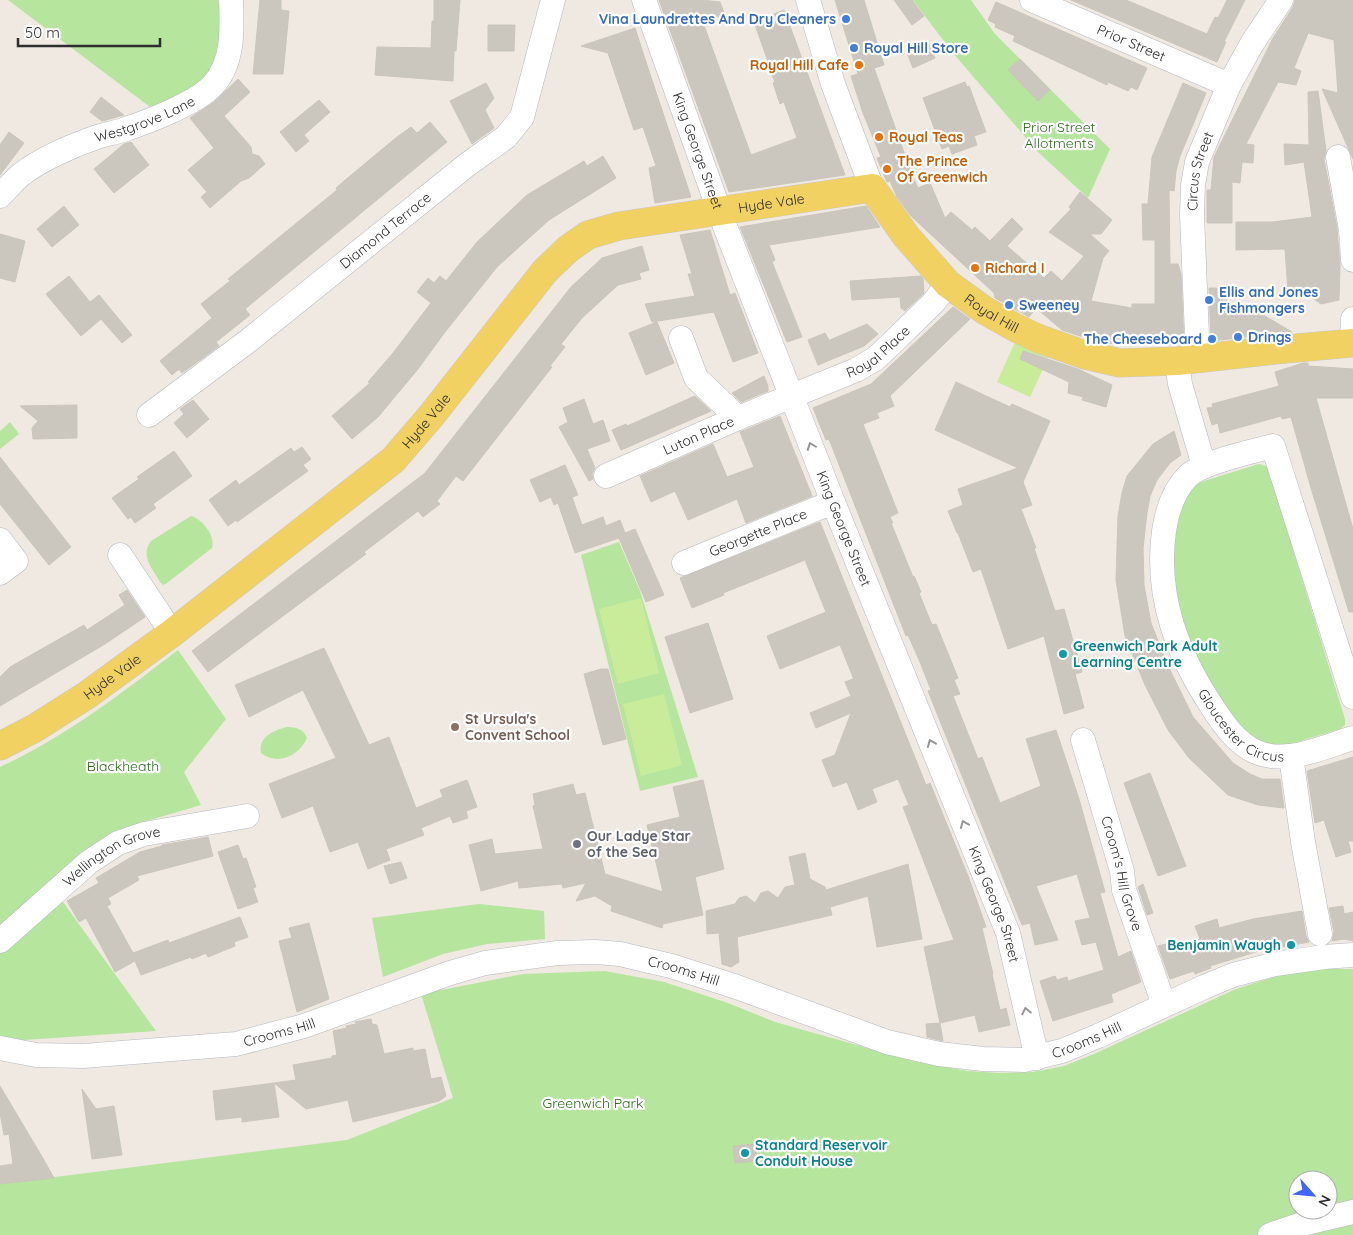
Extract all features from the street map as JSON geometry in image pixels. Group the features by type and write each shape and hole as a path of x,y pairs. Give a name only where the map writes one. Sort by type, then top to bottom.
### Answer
{"main road":[{"name":"Hyde Vale","path":"0,746 36,728 72,705 172,633 393,460 426,423 545,271 568,249 588,235 619,226 872,188"},
{"name":"Royal Hill","path":"872,188 906,236 948,284 984,310 1014,327 1037,338 1085,355 1120,363 1187,361 1275,350 1353,335"}],"street":[{"name":"Westgrove Lane","path":"0,196 21,174 48,157 97,136 122,130 164,114 199,96 214,84 226,63 232,32 231,0"},
{"name":"Diamond Terrace","path":"149,415 248,341 468,164 506,137 522,117 553,0"},
{"name":"King George Street","path":"644,0 719,211 832,502 1008,933 1037,1058"},
{"name":"Royal Hill","path":"808,0 833,84 872,188"},
{"name":"Prior Street","path":"1032,0 1229,85"},
{"name":"Circus Street","path":"1187,361 1193,185 1197,162 1229,85 1253,42 1280,0"},
{"path":"1338,157 1352,230 1353,260"},
{"name":"Royal Place","path":"792,396 856,370 874,359 933,303 948,284"},
{"path":"681,338 696,378 738,418"},
{"path":"1187,361 1180,384 1204,466"},
{"name":"Luton Place","path":"606,476 792,396"},
{"name":"Gloucester Circus","path":"1353,697 1273,446 1204,466 1188,476 1173,497 1165,521 1161,554 1163,590 1172,628 1186,663 1201,690 1231,733 1241,743 1255,752 1273,757 1291,756 1353,738"},
{"name":"Georgette Place","path":"684,563 832,502"},
{"path":"0,540 16,561 0,573"},
{"path":"120,555 172,633"},
{"name":"Croom's Hill Grove","path":"1083,740 1122,870 1124,890 1164,1005"},
{"name":"Gloucester Circus","path":"1291,756 1303,842 1320,934"},
{"name":"Wellington Grove","path":"0,941 90,862 118,843 144,834 247,816"},
{"name":"Crooms Hill","path":"0,1048 36,1055 83,1056 236,1044 304,1026 450,973 485,963 558,953 595,952 620,954 671,966 734,986 887,1042 939,1054 983,1060 1024,1060 1062,1051 1204,987 1254,969 1324,956 1353,955"},
{"path":"1270,1235 1302,1224 1353,1212"}],"green space":[{"path":"8,0 218,0 224,32 217,61 202,85 154,110"},
{"name":"Prior Street Allotments","path":"913,0 971,0 995,34 1110,149 1088,198 1039,153 952,52"},
{"path":"1016,340 1049,356 1030,397 997,382"},
{"path":"10,422 19,434 0,449 0,431"},
{"path":"1259,464 1266,466 1269,471 1345,719 1345,725 1340,729 1280,747 1252,739 1236,725 1194,655 1175,595 1173,563 1175,531 1183,502 1191,488 1201,482"},
{"path":"191,516 204,524 210,533 213,543 212,548 163,585 148,562 148,546 151,541"},
{"path":"619,542 640,591 698,777 640,791 581,555"},
{"path":"641,598 659,673 618,684 599,609"},
{"name":"Blackheath","path":"178,650 226,719 184,772 201,805 123,828 55,891 156,1031 24,1040 0,1047 0,767 70,728"},
{"path":"664,694 682,765 641,776 623,704"},
{"path":"287,727 299,729 306,735 307,738 299,750 281,759 274,759 261,753 262,743 268,735"},
{"path":"479,904 544,911 545,939 487,944 443,954 383,977 372,918"},
{"name":"Greenwich Park","path":"1353,969 1353,1235 0,1235 0,1184 347,1140 453,1098 421,994 523,974 605,971 664,982 725,1002 775,1022 917,1062 968,1071 1000,1073 1033,1072 1064,1066 1236,989 1296,970"}],"building":[{"path":"260,0 281,0 281,10 289,11 283,74 253,74"},
{"path":"434,0 460,0 456,51 454,51 453,81 375,75 377,47 431,48"},
{"path":"659,0 720,2 725,15 702,20 751,155 797,138 784,102 780,104 773,83 775,82 754,22 784,10 845,175 729,192"},
{"path":"835,0 864,0 884,65 874,68 912,175 918,188 930,183 945,218 951,212 972,230 975,227 990,241 1012,218 1023,229 1007,246 1044,278 1051,271 1062,281 1084,256 1049,232 1071,209 1069,207 1080,192 1112,220 1101,234 1090,234 1109,251 1103,258 1091,301 1132,308 1132,304 1155,304 1155,240 1143,240 1142,204 1148,204 1152,157 1183,83 1206,93 1180,156 1174,191 1169,190 1170,264 1178,264 1181,274 1184,345 1101,343 1062,330 1036,308 1029,317 995,298 994,293 911,216 897,197 890,181 887,182 877,158 881,157 863,113 851,76 858,74"},
{"path":"894,0 912,0 924,16 912,25"},
{"path":"1071,0 1126,0 1207,34 1215,17 1218,18 1227,0 1245,0 1224,42 1226,42 1217,62"},
{"path":"1295,0 1353,0 1353,159 1322,89 1338,93 1334,40 1308,33 1294,68 1301,71 1296,85 1278,82 1246,144 1254,145 1253,163 1242,162 1240,183 1232,182 1232,223 1207,223 1207,190 1211,190 1214,157 1273,38 1293,7"},
{"path":"996,2 1147,68 1137,90 1131,87 1128,91 1108,82 1107,85 1013,41 1015,36 995,27 996,24 988,20"},
{"path":"488,25 515,25 514,51 488,51"},
{"path":"635,28 691,197 655,203 649,168 656,166 643,127 634,130 608,53 581,46"},
{"path":"929,43 935,58 913,68 907,53"},
{"path":"1020,59 1050,90 1038,101 1008,70"},
{"path":"238,79 250,92 224,116 251,147 252,154 259,156 265,164 249,178 241,181 210,208 201,197 207,192 188,170 214,148 190,118 214,102"},
{"path":"965,82 967,87 969,86 986,132 974,136 977,145 952,154 949,146 942,149 923,98"},
{"path":"486,83 494,98 485,110 494,128 472,144 450,101"},
{"path":"1318,91 1326,151 1324,159 1337,228 1340,265 1339,300 1321,304 1305,293 1305,291 1288,292 1285,249 1236,250 1236,222 1273,222 1312,217 1304,162 1285,165 1284,144 1309,145 1308,92"},
{"path":"101,97 124,115 102,121 90,112"},
{"path":"319,100 330,112 304,135 309,141 296,152 280,132"},
{"path":"430,122 447,142 245,309 250,315 216,342 219,346 182,373 179,369 172,375 160,361 212,318 201,304 230,281 228,279 337,190 336,188 397,137 411,127 417,133"},
{"path":"9,132 24,143 0,175 0,145"},
{"path":"131,142 149,165 114,193 94,169 124,144"},
{"path":"603,156 616,178 549,220 497,267 418,369 378,417 352,439 332,416 370,383 368,382 431,303 417,292 428,278 434,283 440,276 446,281 477,242 527,195 584,161 587,166"},
{"path":"64,206 79,225 52,247 37,229"},
{"path":"866,206 880,227 769,245 775,260 772,262 802,337 787,342 740,227"},
{"path":"710,230 730,295 735,293 758,353 733,362 714,312 652,322 645,304 695,296 688,274 692,274 680,235"},
{"path":"0,234 25,241 15,282 0,278"},
{"path":"642,246 649,270 639,273 641,279 618,285 582,318 561,344 565,347 550,366 552,367 463,481 456,476 437,501 440,504 423,517 418,511 364,552 366,554 208,672 192,651 425,473 571,287 602,258"},
{"path":"69,276 90,302 99,295 132,335 122,343 101,319 81,336 46,294"},
{"path":"921,276 924,293 905,311 901,308 900,297 852,300 850,281"},
{"path":"1209,288 1217,288 1217,291 1226,291 1227,307 1242,307 1242,314 1260,313 1292,332 1211,341"},
{"path":"953,307 970,319 890,396 894,406 877,413 879,418 863,424 898,513 890,517 893,523 891,523 921,592 919,593 932,625 936,624 958,678 954,680 960,694 953,696 978,759 982,757 1000,803 1041,786 1026,739 1056,730 1079,799 1105,892 1100,893 1118,957 1131,951 1141,982 1111,994 1113,1002 1053,1021 1040,981 1055,976 1057,980 1067,977 1068,981 1104,970 1096,942 1082,945 1075,921 1090,918 1077,874 1036,886 1058,940 1035,945 1030,923 1022,925 928,691 931,690 920,662 908,635 906,636 829,439 826,440 813,408 871,384"},
{"path":"657,322 674,363 646,375 629,333"},
{"path":"867,324 878,334 864,346 818,365 808,340 825,333 830,340"},
{"path":"1023,351 1078,369 1112,385 1106,407 1082,400 1083,397 1068,393 1069,382 1020,359"},
{"path":"1308,363 1308,366 1353,369 1353,398 1316,398 1353,529 1353,612 1349,612 1291,417 1282,419 1281,416 1220,433 1218,423 1212,425 1207,408 1213,407 1212,404 1279,386 1275,372"},
{"path":"764,376 768,391 741,402 732,393"},
{"path":"956,382 1010,407 1012,404 1050,421 1023,482 1032,505 1021,509 1036,548 1034,548 1055,611 1064,609 1082,672 1075,674 1084,708 1064,714 1044,636 1008,649 981,569 973,572 948,511 963,505 958,489 1018,468 935,430"},
{"path":"695,396 711,411 621,450 612,430 626,424 627,426"},
{"path":"584,399 593,424 603,420 610,441 587,449 595,468 592,474 593,479 589,481 559,427 568,422 563,408"},
{"path":"193,400 209,419 187,438 174,423 184,414 180,409"},
{"path":"77,405 77,438 33,439 32,428 38,421 20,406"},
{"path":"780,416 812,496 746,523 737,499 688,520 675,491 651,502 640,476 713,444 727,477 754,467 740,432"},
{"path":"1174,431 1181,455 1170,463 1157,480 1150,496 1147,513 1143,548 1144,585 1151,623 1167,664 1193,717 1233,763 1262,779 1280,779 1284,808 1258,805 1228,795 1189,758 1168,730 1145,685 1125,636 1116,580 1118,516 1122,493 1127,476 1153,444"},
{"path":"302,447 311,459 303,465 308,471 237,522 236,520 228,526 209,500 236,480 239,485 291,448 294,452"},
{"path":"174,451 192,476 153,504 156,508 135,523 131,517 128,519 112,498 139,479 137,477"},
{"path":"0,457 71,547 49,565 0,504"},
{"path":"565,465 578,495 572,497 582,525 603,517 606,526 620,520 625,533 635,529 664,595 646,602 619,538 575,553 558,503 554,505 551,497 540,502 530,480"},
{"path":"820,522 926,785 930,783 968,876 986,927 982,928 1000,1010 1006,1008 1010,1025 979,1032 975,1015 940,1023 924,947 954,940 903,807 909,805 898,779 872,789 877,802 858,810 847,782 833,787 822,760 835,755 851,713 816,728 810,713 851,696 845,682 853,679 853,677 840,645 780,669 767,636 826,612 805,560 723,593 724,595 692,608 680,578"},
{"path":"127,590 145,617 105,644 0,706 0,677 10,667 84,625 87,630 125,605 119,595"},
{"path":"708,623 733,699 690,713 665,637"},
{"path":"324,648 369,745 389,737 416,808 443,797 440,790 467,780 477,807 466,811 468,818 453,823 450,816 421,828 424,835 386,849 390,860 368,869 358,842 330,852 313,806 282,818 269,784 336,758 303,690 249,717 235,685"},
{"path":"608,669 626,739 603,745 584,674"},
{"path":"1353,757 1353,841 1348,841 1351,852 1336,857 1324,820 1315,823 1307,771"},
{"path":"1150,773 1186,866 1158,876 1124,783"},
{"path":"703,780 724,869 695,877 703,915 663,924 662,928 611,911 612,906 595,896 576,901 586,883 563,888 562,884 519,888 518,881 481,891 469,845 492,839 495,854 543,849 533,806 535,805 533,794 573,784 576,795 585,793 605,874 663,892 647,825 680,817 673,787"},
{"path":"208,837 213,856 137,876 139,880 108,898 111,904 107,906 133,953 168,940 169,943 240,917 248,937 234,942 235,946 208,957 206,953 192,959 191,957 141,975 135,961 115,972 86,918 79,922 67,901 99,883 96,878 140,852 162,845"},
{"path":"238,845 243,859 246,858 256,887 253,888 258,902 238,909 218,852"},
{"path":"805,853 810,879 825,887 826,890 908,864 922,939 877,947 868,896 830,907 832,915 737,937 739,962 731,967 722,964 719,933 707,934 706,911 735,904 739,898 746,896 755,903 761,893 768,891 778,898 785,887 795,885 789,857"},
{"path":"401,862 407,878 390,884 384,866"},
{"path":"1143,884 1153,913 1147,915 1138,887"},
{"path":"1343,906 1344,914 1353,912 1353,941 1344,939 1332,941 1334,932 1329,908"},
{"path":"1302,911 1306,936 1309,942 1259,951 1210,966 1211,968 1195,974 1194,971 1170,979 1158,946 1166,944 1168,951 1200,939 1195,926 1217,919 1219,928 1253,919"},
{"path":"309,923 329,999 297,1012 279,941 292,938 289,928"},
{"path":"371,1019 372,1024 377,1025 384,1054 413,1048 413,1051 425,1049 431,1079 441,1077 446,1096 439,1101 353,1122 348,1100 306,1109 274,1083 296,1080 293,1065 332,1058 332,1056 337,1055 333,1031 347,1028 346,1026 356,1024 355,1022"},
{"path":"940,1023 943,1041 927,1037 926,1024"},
{"path":"274,1083 279,1117 242,1122 242,1117 216,1120 213,1091"},
{"path":"0,1086 54,1178 0,1184 0,1166 13,1164 9,1134 4,1135 0,1113"},
{"path":"82,1089 96,1109 114,1106 122,1155 92,1159"},
{"name":"Standard Reservoir Conduit House","path":"755,1144 757,1161 735,1163 733,1146"}],"place":[{"name":"Vina Laundrettes And Dry Cleaners","path":"846,19"},
{"name":"Royal Hill Store","path":"854,48"},
{"name":"Royal Hill Cafe","path":"859,65"},
{"name":"Royal Teas","path":"879,137"},
{"name":"The Prince Of Greenwich","path":"887,169"},
{"name":"Richard I","path":"975,268"},
{"name":"Ellis and Jones Fishmongers","path":"1209,300"},
{"name":"Sweeney","path":"1009,305"},
{"name":"Drings","path":"1238,337"},
{"name":"The Cheeseboard","path":"1212,339"},
{"name":"Greenwich Park Adult Learning Centre","path":"1063,654"},
{"name":"St Ursula's Convent School","path":"455,727"},
{"name":"Our Ladye Star of the Sea","path":"577,844"},
{"name":"Benjamin Waugh","path":"1291,945"},
{"name":"Standard Reservoir Conduit House","path":"745,1153"}]}
